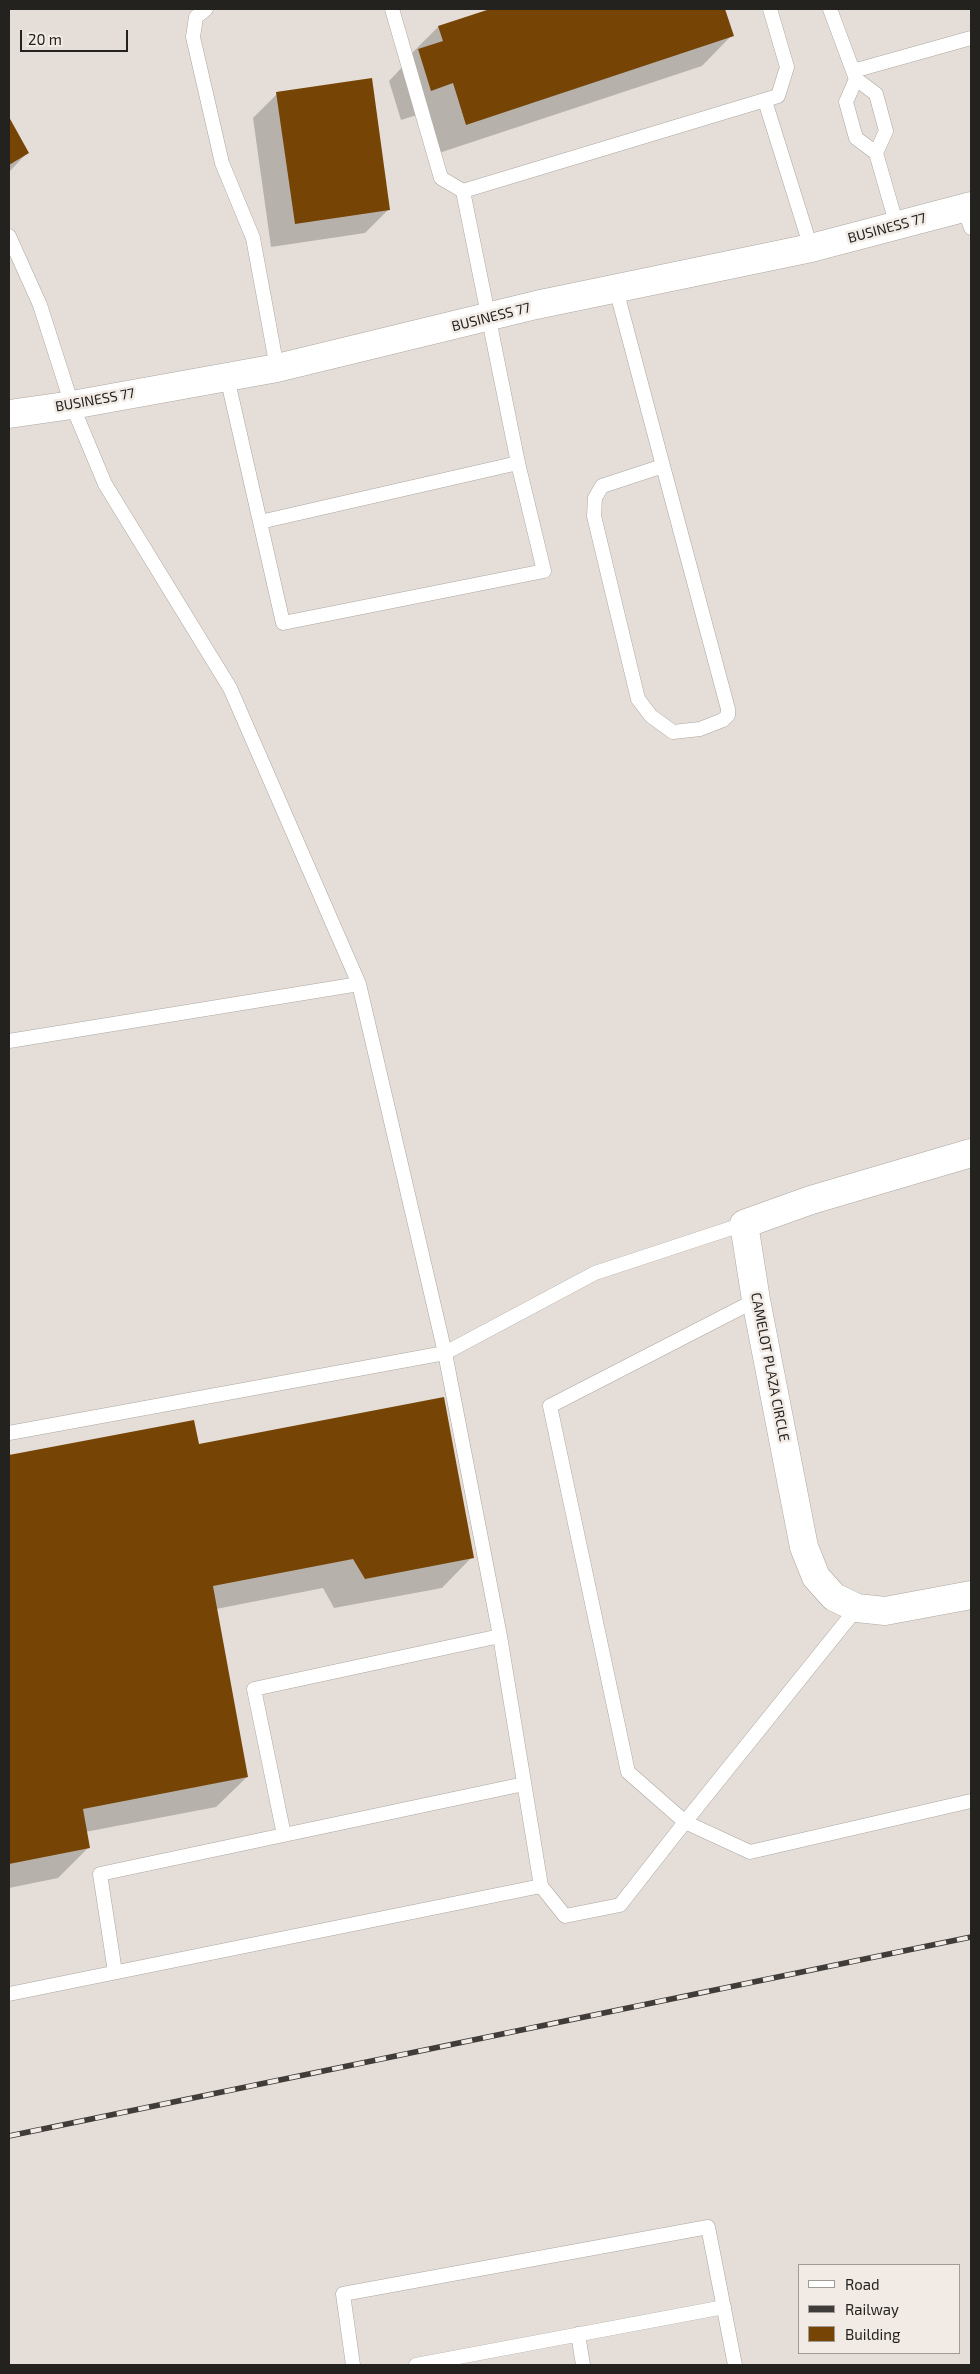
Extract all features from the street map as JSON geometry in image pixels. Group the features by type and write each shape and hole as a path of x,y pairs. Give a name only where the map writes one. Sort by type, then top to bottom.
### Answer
{"main road":[{"name":"BUSINESS 77","path":"9,414 72,405 277,368 616,289 811,248 897,226 969,214"},
{"path":"744,1224 811,1200 971,1152"},
{"name":"CAMELOT PLAZA CIRCLE","path":"744,1224 756,1300 804,1548 816,1577 834,1597 857,1608 886,1611 971,1595"}],"lane":[{"path":"206,9 196,17 193,37 222,163 253,238 277,368"},
{"path":"392,9 441,178 463,191 778,96 787,67 770,9"},
{"path":"830,9 855,75 876,94 886,131 876,153"},
{"path":"855,75 971,38"},
{"path":"855,75 846,102 856,138 876,153 897,226"},
{"path":"765,101 811,248"},
{"path":"227,377 282,624 544,571 518,463 463,191"},
{"path":"9,236 40,305 72,405 105,484 230,688 359,984 445,1353 500,1636 541,1886 565,1916 620,1905 857,1608"},
{"path":"616,289 663,466 728,715 723,720 700,729 674,732 651,716 638,699 594,516 595,498 602,486 663,466"},
{"path":"260,522 518,463"},
{"path":"9,1041 359,984"},
{"path":"9,1433 445,1353 595,1273 744,1224"},
{"path":"756,1300 550,1406 628,1772 685,1822 750,1852 971,1801"},
{"path":"284,1835 254,1689 500,1636"},
{"path":"115,1972 100,1874 524,1784"},
{"path":"9,1993 541,1886"},
{"path":"352,2365 343,2294 708,2227 735,2365"},
{"path":"416,2365 724,2307"},
{"path":"578,2334 583,2365"}],"building":[{"path":"490,9 725,9 734,36 466,125 453,83 431,91 418,49 443,41 438,26"},
{"path":"372,78 390,210 295,224 276,92"},
{"path":"9,117 29,153 9,165"},
{"path":"444,1397 474,1558 365,1579 353,1559 213,1586 248,1777 83,1809 90,1848 9,1864 9,1455 194,1420 199,1444"}],"railway":[{"path":"9,2136 971,1937"}]}
